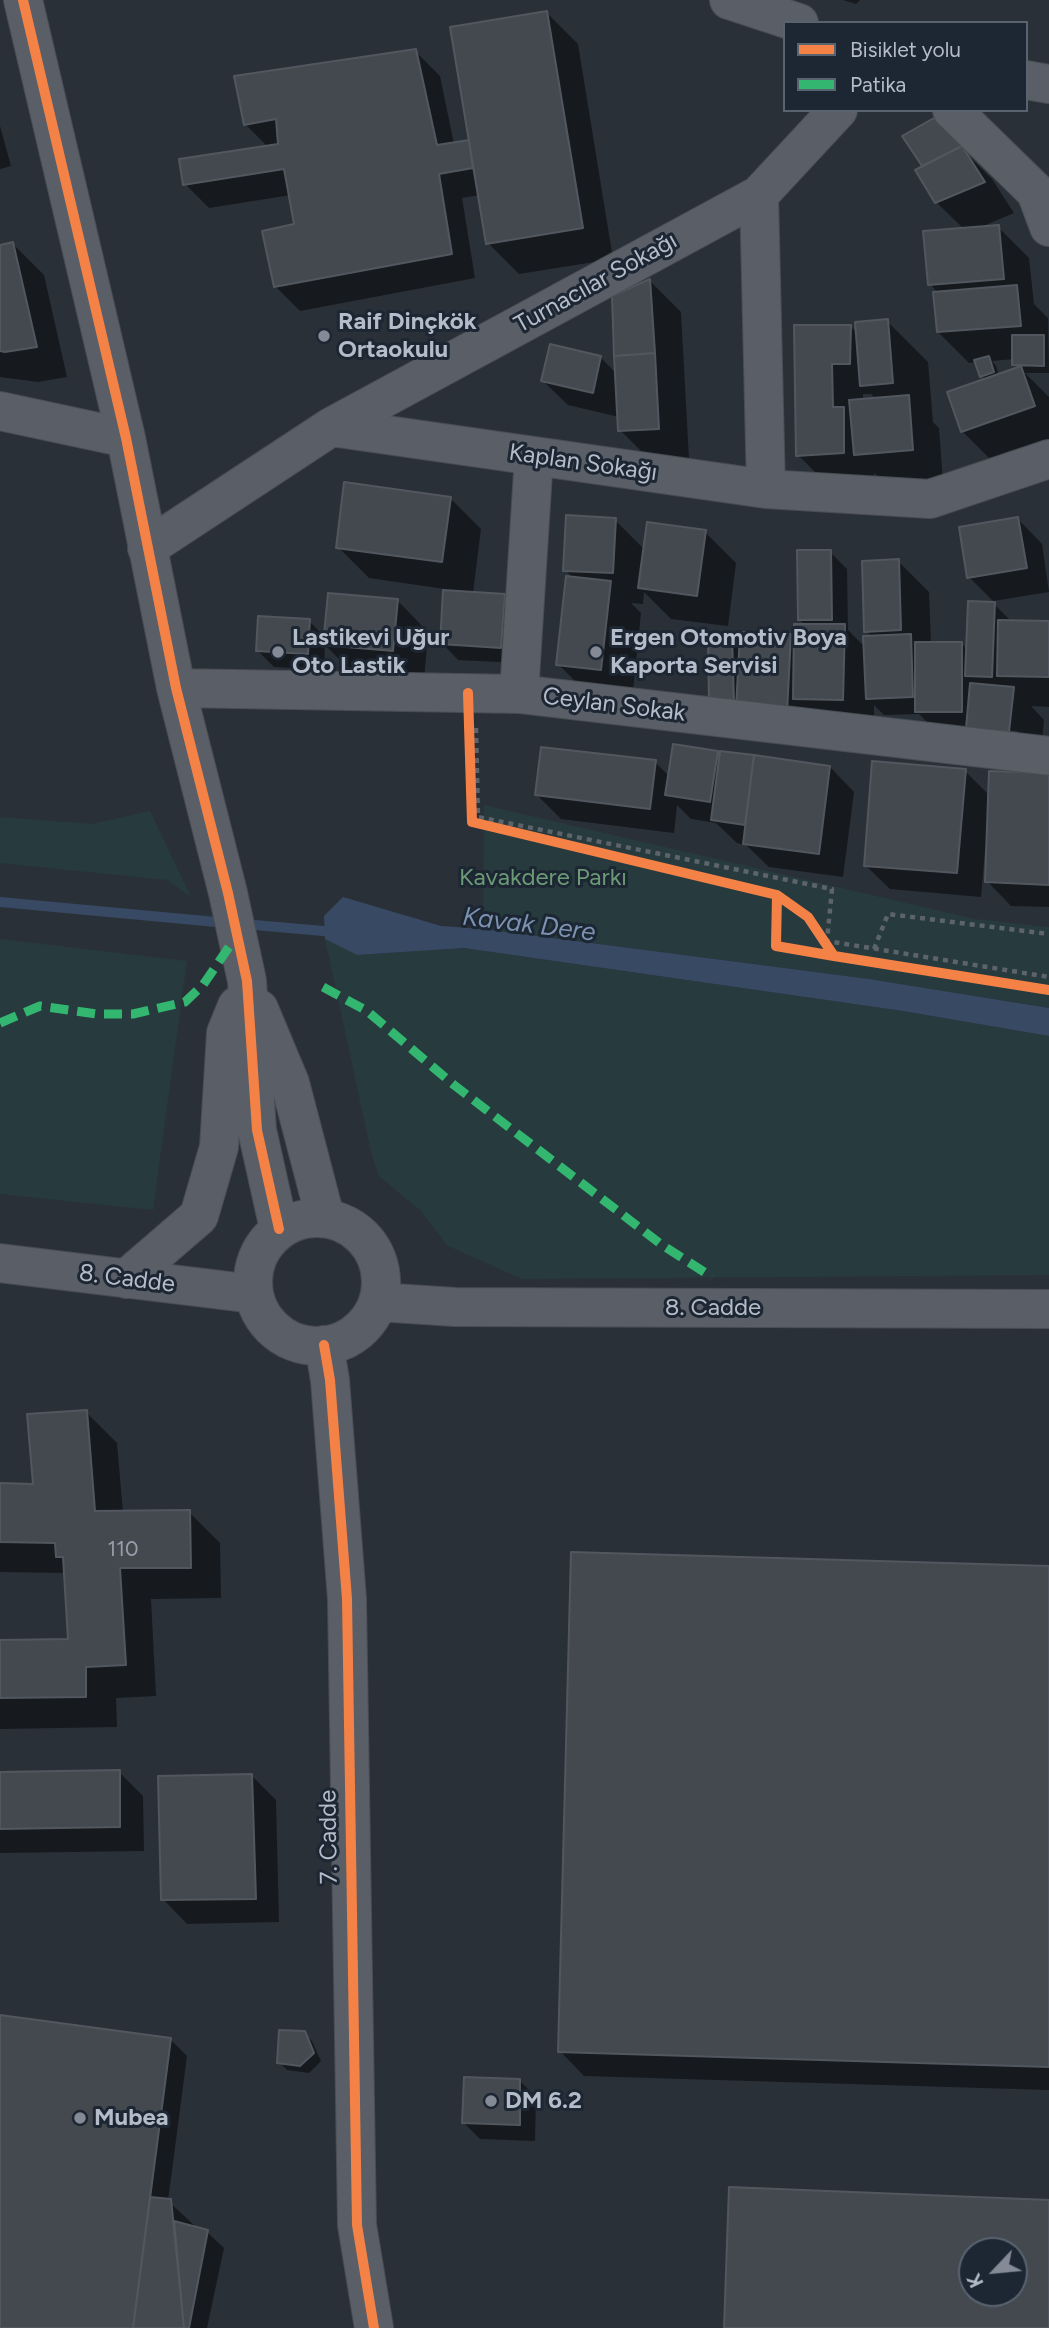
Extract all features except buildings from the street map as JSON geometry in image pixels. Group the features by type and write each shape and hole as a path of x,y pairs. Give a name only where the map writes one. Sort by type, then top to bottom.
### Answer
{"street":[{"path":"23,0 126,438 176,688 228,893 247,981 257,1130 279,1229"},
{"path":"729,0 793,21"},
{"path":"1028,80 1049,84"},
{"name":"Turnacılar Sokağı","path":"331,427 759,195 836,112"},
{"path":"953,112 1036,192 1049,227"},
{"path":"759,195 766,489"},
{"path":"0,411 126,438"},
{"path":"148,548 331,427"},
{"name":"Kaplan Sokağı","path":"331,427 766,489 930,499 1049,459"},
{"path":"519,694 534,456"},
{"name":"Ceylan Sokak","path":"176,688 519,694 1049,756"},
{"path":"247,981 290,1083 325,1217"},
{"path":"126,1279 198,1216 219,1147 226,1033 247,981"},
{"path":"325,1217 341,1221 367,1241 380,1270 378,1302 371,1317 347,1339 324,1345 300,1344 285,1338 262,1316 254,1294 253,1269 267,1240 279,1229 293,1221 325,1217"},
{"name":"8. Cadde","path":"0,1263 254,1294"},
{"name":"8. Cadde","path":"378,1302 455,1307 1049,1309"},
{"name":"7. Cadde","path":"324,1345 330,1380 347,1598 356,2225 374,2328"}],"path":[{"path":"471,693 472,822 644,863"},
{"path":"471,693 478,817 832,888 827,941 1049,977"},
{"path":"874,949 888,914 1049,934"},
{"path":"814,927 834,957"}],"green space":[{"name":"Kavakdere Parkı","path":"484,805 975,919 1049,927 1049,1008 869,979 483,929"},
{"path":"150,811 191,897 167,880 0,863 0,817 92,824"},
{"path":"0,939 187,961 153,1210 0,1194"},
{"path":"325,939 357,955 464,948 903,1011 1049,1036 1049,1275 522,1279 448,1246 421,1211 379,1176 371,1152"}],"water":[{"path":"343,897 441,926 483,929 869,979 1049,1008 1049,1036 903,1011 464,948 357,955 325,939 324,916"}],"waterway":[{"name":"Kavak Dere","path":"0,902 227,923"},
{"name":"Kavak Dere","path":"243,924 335,932"}],"marked path":[{"path":"0,1023 40,1006 97,1014 133,1014 185,1002 203,985 229,947"},
{"path":"323,987 367,1011 454,1085 662,1245 712,1277"}],"cycle path":[{"path":"23,0 126,438 176,688 228,893 247,981 257,1130 279,1229"},
{"path":"468,693 472,822 777,895 808,917 834,956 1049,990"},
{"path":"777,895 776,946 834,956"},
{"path":"324,1345 330,1380 347,1599 357,2225 374,2328"}],"place":[{"name":"Raif Dinçkök Ortaokulu","path":"324,336"},
{"name":"Lastikevi Uğur Oto Lastik","path":"278,652"},
{"name":"Ergen Otomotiv Boya Kaporta Servisi","path":"596,652"},
{"name":"DM 6.2","path":"491,2101"},
{"name":"Mubea","path":"80,2118"}]}
